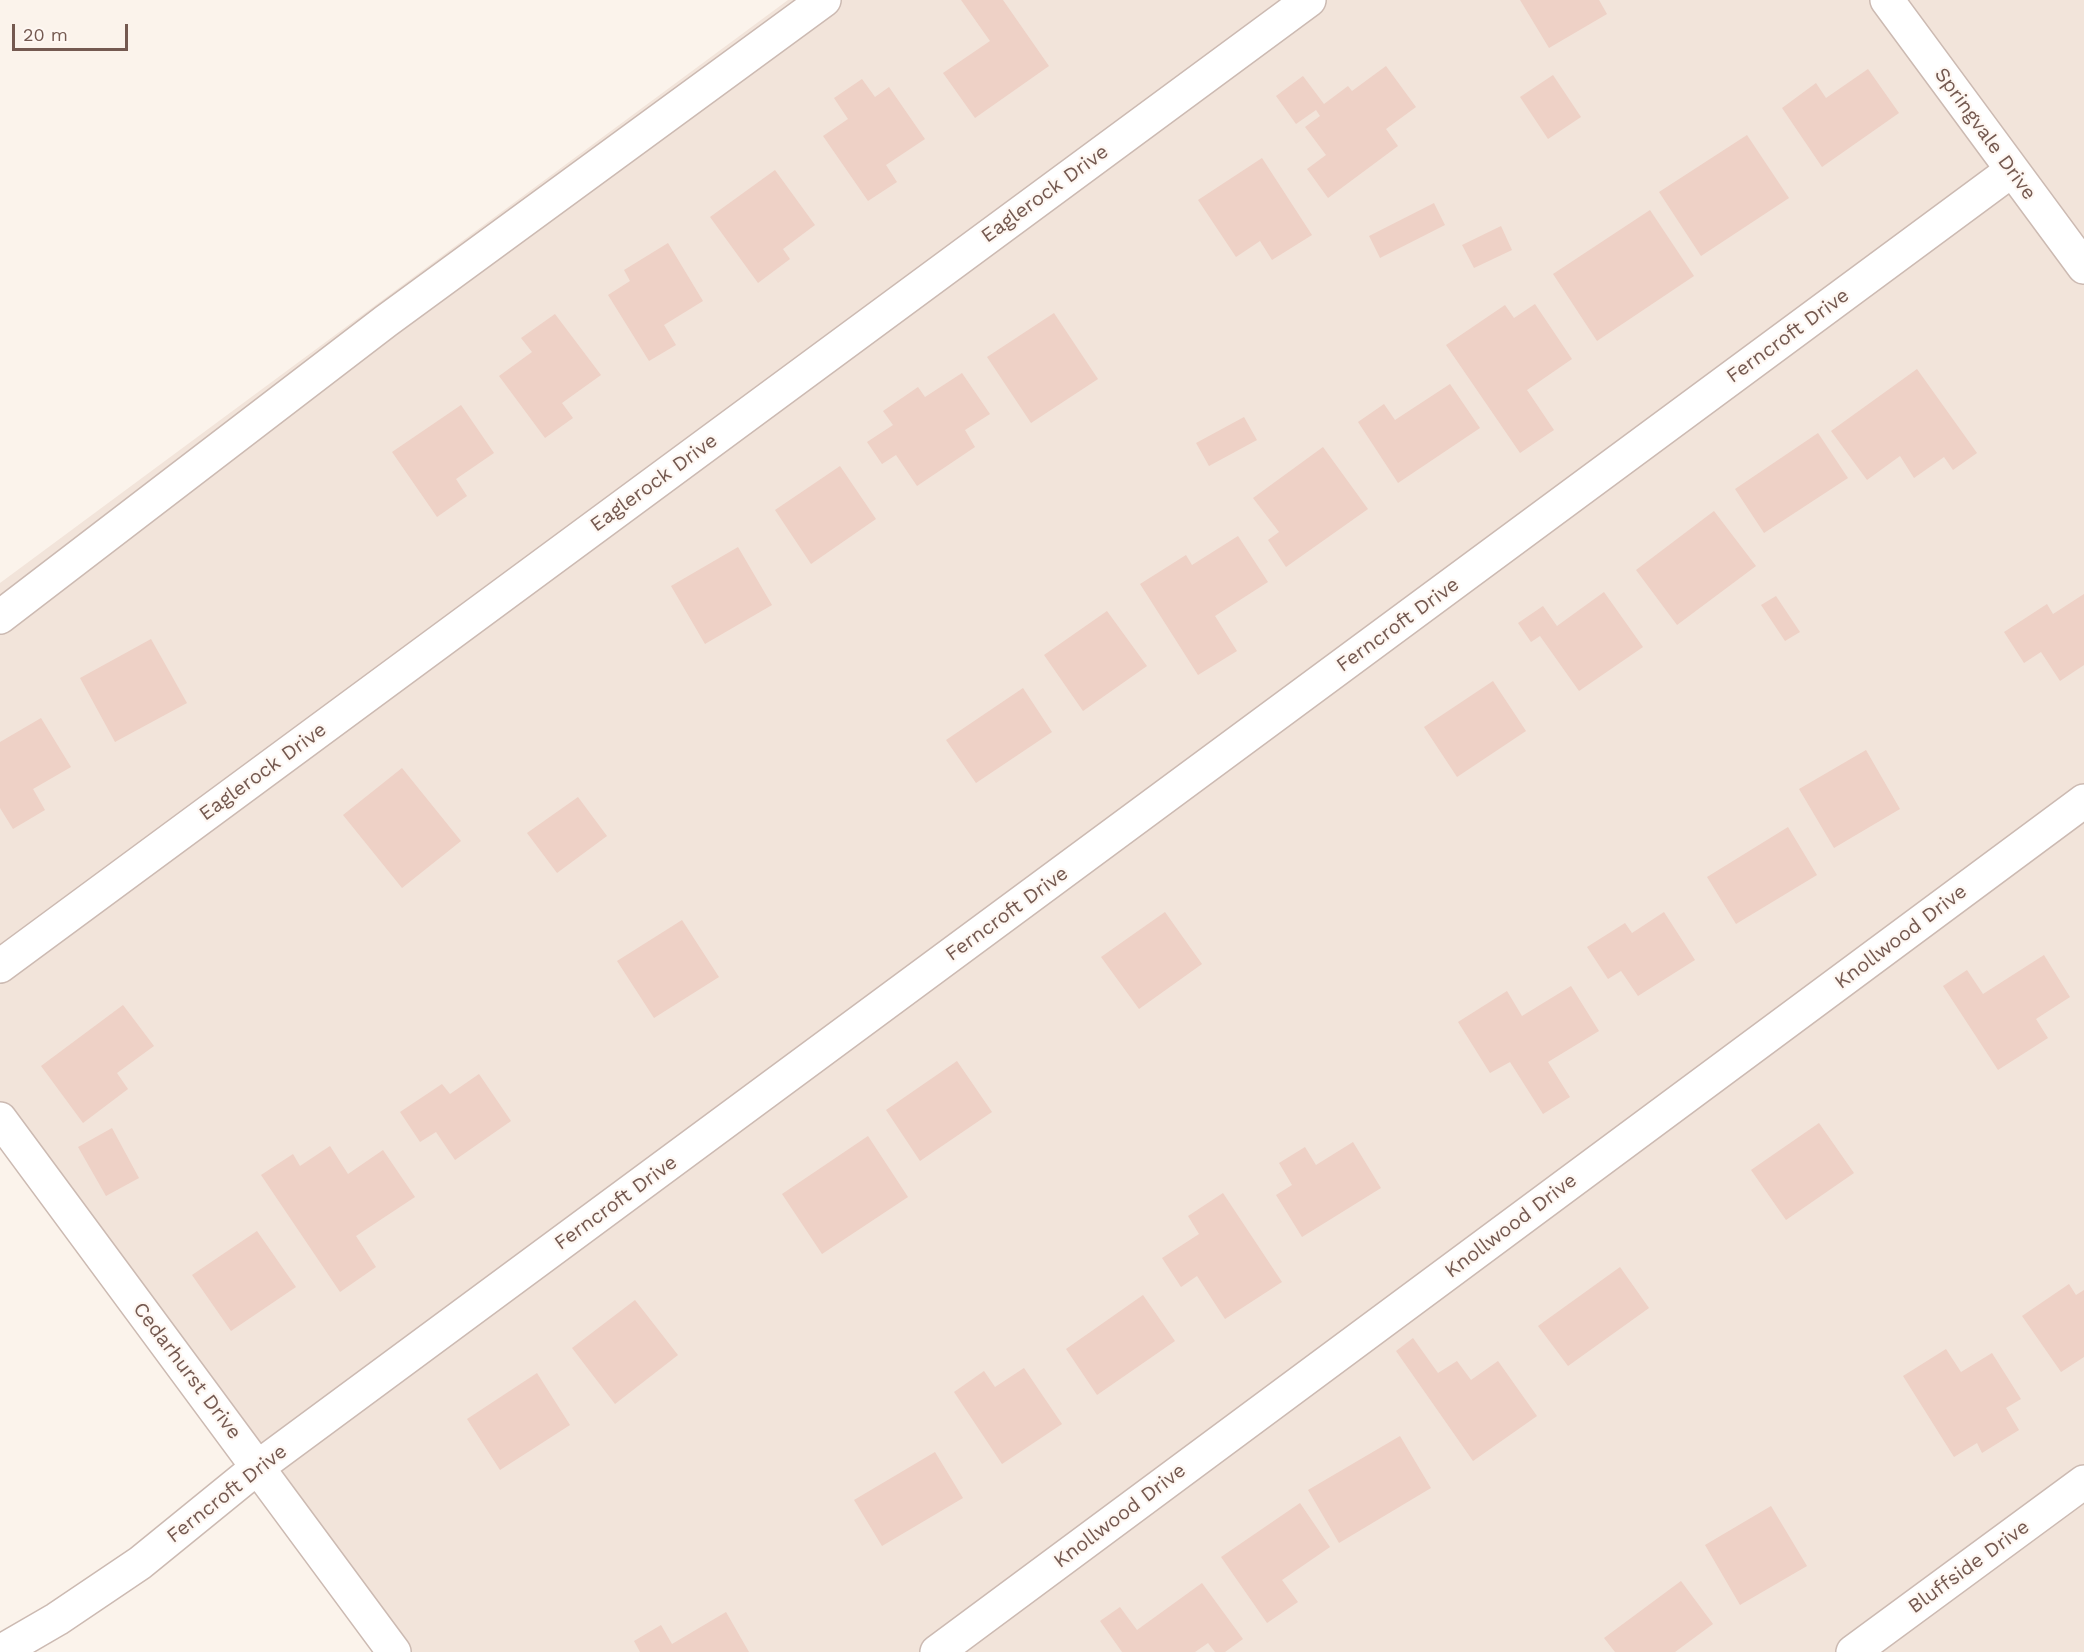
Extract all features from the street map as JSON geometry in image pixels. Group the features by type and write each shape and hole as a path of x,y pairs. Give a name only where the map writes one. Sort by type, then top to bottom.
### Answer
{"street":[{"path":"0,617 386,321 824,0"},
{"name":"Eaglerock Drive","path":"0,966 1309,0"},
{"name":"Springvale Drive","path":"1887,0 2084,267"},
{"name":"Ferncroft Drive","path":"0,1652 57,1619 140,1563 258,1467 2011,171"},
{"name":"Knollwood Drive","path":"937,1652 2084,801"},
{"name":"Cedarhurst Drive","path":"0,1119 394,1652"},
{"name":"Bluffside Drive","path":"1853,1652 2084,1482"}],"shaded area":[{"path":"788,0 2084,0 2084,1652 398,1652 0,1124 0,583"}],"building":[{"path":"961,0 1003,0 1049,66 975,118 943,73 990,41"},
{"path":"1520,0 1599,0 1607,14 1549,48"},
{"path":"1386,66 1416,107 1386,129 1398,146 1328,198 1307,169 1326,155 1305,127 1320,116 1316,110 1296,124 1276,96 1303,76 1324,104 1348,86 1352,91"},
{"path":"1868,69 1899,113 1822,167 1782,108 1816,83 1826,98"},
{"path":"1553,75 1581,117 1548,139 1520,97"},
{"path":"862,79 875,97 889,87 925,139 886,165 897,182 868,201 823,136 848,119 834,98"},
{"path":"1747,135 1789,198 1701,256 1659,192"},
{"path":"1262,158 1312,235 1272,260 1260,241 1236,257 1198,200"},
{"path":"775,170 815,225 783,249 790,259 758,283 710,217"},
{"path":"1434,203 1445,225 1380,258 1369,236"},
{"path":"1650,210 1694,276 1597,341 1553,274"},
{"path":"1501,226 1512,250 1474,268 1462,245"},
{"path":"668,243 703,301 664,325 676,345 649,361 608,295 630,281 624,270"},
{"path":"1535,304 1572,359 1527,390 1554,430 1520,453 1446,345 1505,305 1514,318"},
{"path":"1054,313 1098,379 1031,423 987,357"},
{"path":"555,314 601,375 562,403 573,418 545,438 499,376 532,352 521,338"},
{"path":"1917,369 1977,453 1953,470 1944,457 1914,478 1900,456 1867,480 1831,431"},
{"path":"962,373 990,414 965,430 975,447 917,486 896,455 882,464 867,442 893,425 883,411 918,387 925,397"},
{"path":"1450,384 1480,428 1398,483 1358,422 1384,404 1395,420"},
{"path":"461,405 494,453 456,479 467,496 437,517 392,452"},
{"path":"1244,417 1257,440 1209,466 1196,443"},
{"path":"1818,433 1848,478 1764,533 1735,489"},
{"path":"1323,447 1368,509 1286,567 1268,540 1279,532 1253,498"},
{"path":"840,466 876,519 811,564 775,510"},
{"path":"1714,511 1756,566 1677,625 1636,570"},
{"path":"1238,536 1268,582 1215,616 1237,651 1198,675 1140,584 1186,555 1192,565"},
{"path":"738,547 772,605 705,644 671,586"},
{"path":"1604,592 1643,647 1579,691 1540,636 1531,642 1518,623 1543,606 1557,626"},
{"path":"2084,594 2084,665 2060,681 2041,652 2024,663 2004,632 2047,604 2053,614"},
{"path":"1776,596 1800,632 1785,641 1761,605"},
{"path":"1107,611 1147,666 1083,711 1044,655"},
{"path":"151,639 187,703 115,742 80,678"},
{"path":"1493,681 1526,731 1457,777 1424,727"},
{"path":"1023,688 1052,732 976,783 946,740"},
{"path":"41,718 71,767 33,789 45,810 13,829 0,808 0,742"},
{"path":"1866,750 1900,809 1834,848 1799,789"},
{"path":"402,768 461,841 402,888 343,815"},
{"path":"578,797 607,836 557,873 527,833"},
{"path":"1788,827 1817,875 1736,924 1707,877"},
{"path":"1165,912 1202,964 1139,1009 1101,957"},
{"path":"1664,912 1695,960 1638,996 1621,971 1608,979 1587,947 1625,923 1632,933"},
{"path":"682,920 719,977 654,1018 617,961"},
{"path":"2044,955 2070,997 2036,1019 2048,1038 1998,1070 1943,986 1967,970 1983,994"},
{"path":"1571,986 1599,1031 1548,1062 1570,1097 1543,1114 1510,1062 1490,1073 1458,1022 1507,991 1522,1016"},
{"path":"123,1005 154,1046 117,1073 128,1089 83,1123 41,1066"},
{"path":"957,1061 992,1112 920,1161 886,1110"},
{"path":"479,1074 511,1121 455,1160 436,1132 420,1142 400,1112 442,1084 450,1094"},
{"path":"1819,1123 1854,1173 1786,1220 1751,1170"},
{"path":"112,1128 139,1178 106,1196 78,1147"},
{"path":"868,1136 908,1197 822,1254 782,1194"},
{"path":"1353,1142 1381,1188 1302,1237 1276,1195 1292,1185 1279,1163 1305,1147 1316,1165"},
{"path":"330,1146 348,1174 383,1150 415,1197 356,1236 376,1267 340,1292 261,1175 293,1154 300,1166"},
{"path":"1223,1193 1282,1282 1225,1319 1197,1276 1181,1287 1162,1258 1199,1234 1188,1216"},
{"path":"257,1231 296,1287 231,1331 192,1275"},
{"path":"1620,1267 1649,1308 1568,1366 1538,1326"},
{"path":"2069,1284 2076,1295 2084,1290 2084,1357 2061,1372 2022,1316"},
{"path":"1143,1295 1175,1341 1097,1395 1066,1349"},
{"path":"635,1300 678,1355 615,1404 572,1348"},
{"path":"1413,1338 1438,1373 1457,1361 1471,1380 1498,1361 1537,1416 1473,1461 1396,1351"},
{"path":"1946,1349 1961,1372 1992,1353 2021,1399 2006,1408 2019,1430 1982,1453 1977,1443 1954,1457 1903,1376"},
{"path":"1024,1368 1062,1424 1002,1464 954,1392 984,1371 995,1387"},
{"path":"537,1373 570,1425 500,1470 467,1419"},
{"path":"1400,1436 1431,1488 1339,1543 1308,1490"},
{"path":"935,1452 963,1498 882,1546 854,1500"},
{"path":"1300,1503 1330,1547 1282,1580 1298,1602 1267,1623 1221,1557"},
{"path":"1771,1506 1807,1566 1740,1605 1705,1545"},
{"path":"1681,1581 1713,1624 1675,1652 1615,1652 1604,1638"},
{"path":"1202,1583 1243,1639 1225,1652 1215,1652 1208,1643 1195,1652 1122,1652 1100,1621 1120,1607 1137,1630"},
{"path":"726,1612 749,1652 640,1652 634,1641 661,1625 672,1644"}]}
